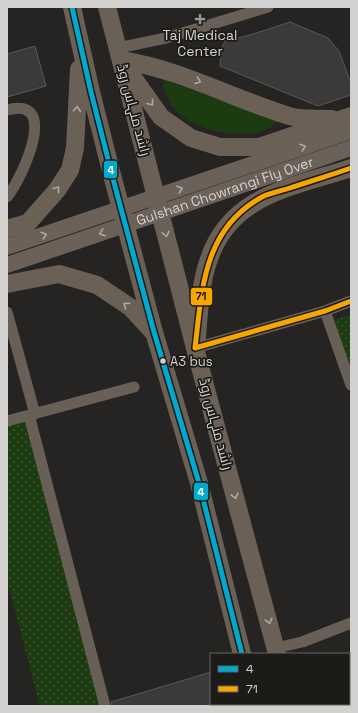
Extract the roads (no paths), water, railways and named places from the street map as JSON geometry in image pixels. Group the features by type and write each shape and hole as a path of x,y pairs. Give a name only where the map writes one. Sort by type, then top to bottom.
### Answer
{"main road":[{"path":"72,7 102,135 154,332 199,483 242,653"},
{"name":"راشد منہاس روڈ","path":"107,7 195,348 277,651"},
{"path":"7,229 28,223 57,190 70,170 76,148 80,42"},
{"path":"119,54 173,72 291,116 348,122"},
{"path":"119,54 161,117 191,138 220,147 259,147 348,122"},
{"name":"Gulshan Chowrangi Fly Over","path":"7,247 348,122"},
{"name":"Gulshan Chowrangi Fly Over","path":"7,265 351,148"},
{"path":"195,348 208,260 217,240 230,222 244,209 262,197 351,168"},
{"path":"7,284 58,274 96,285 130,307 154,332"}],"street":[{"path":"119,54 268,7"},
{"path":"7,110 18,107 27,109 33,116 36,130 28,155 13,190 7,197"},
{"path":"195,348 326,311 351,301"},
{"path":"326,311 351,385"},
{"path":"7,312 102,705"},
{"path":"7,421 134,387"},
{"path":"277,651 351,623"}],"place":[{"name":"Taj Medical Center","path":"200,19"},
{"name":"A3 bus","path":"163,361"}]}
